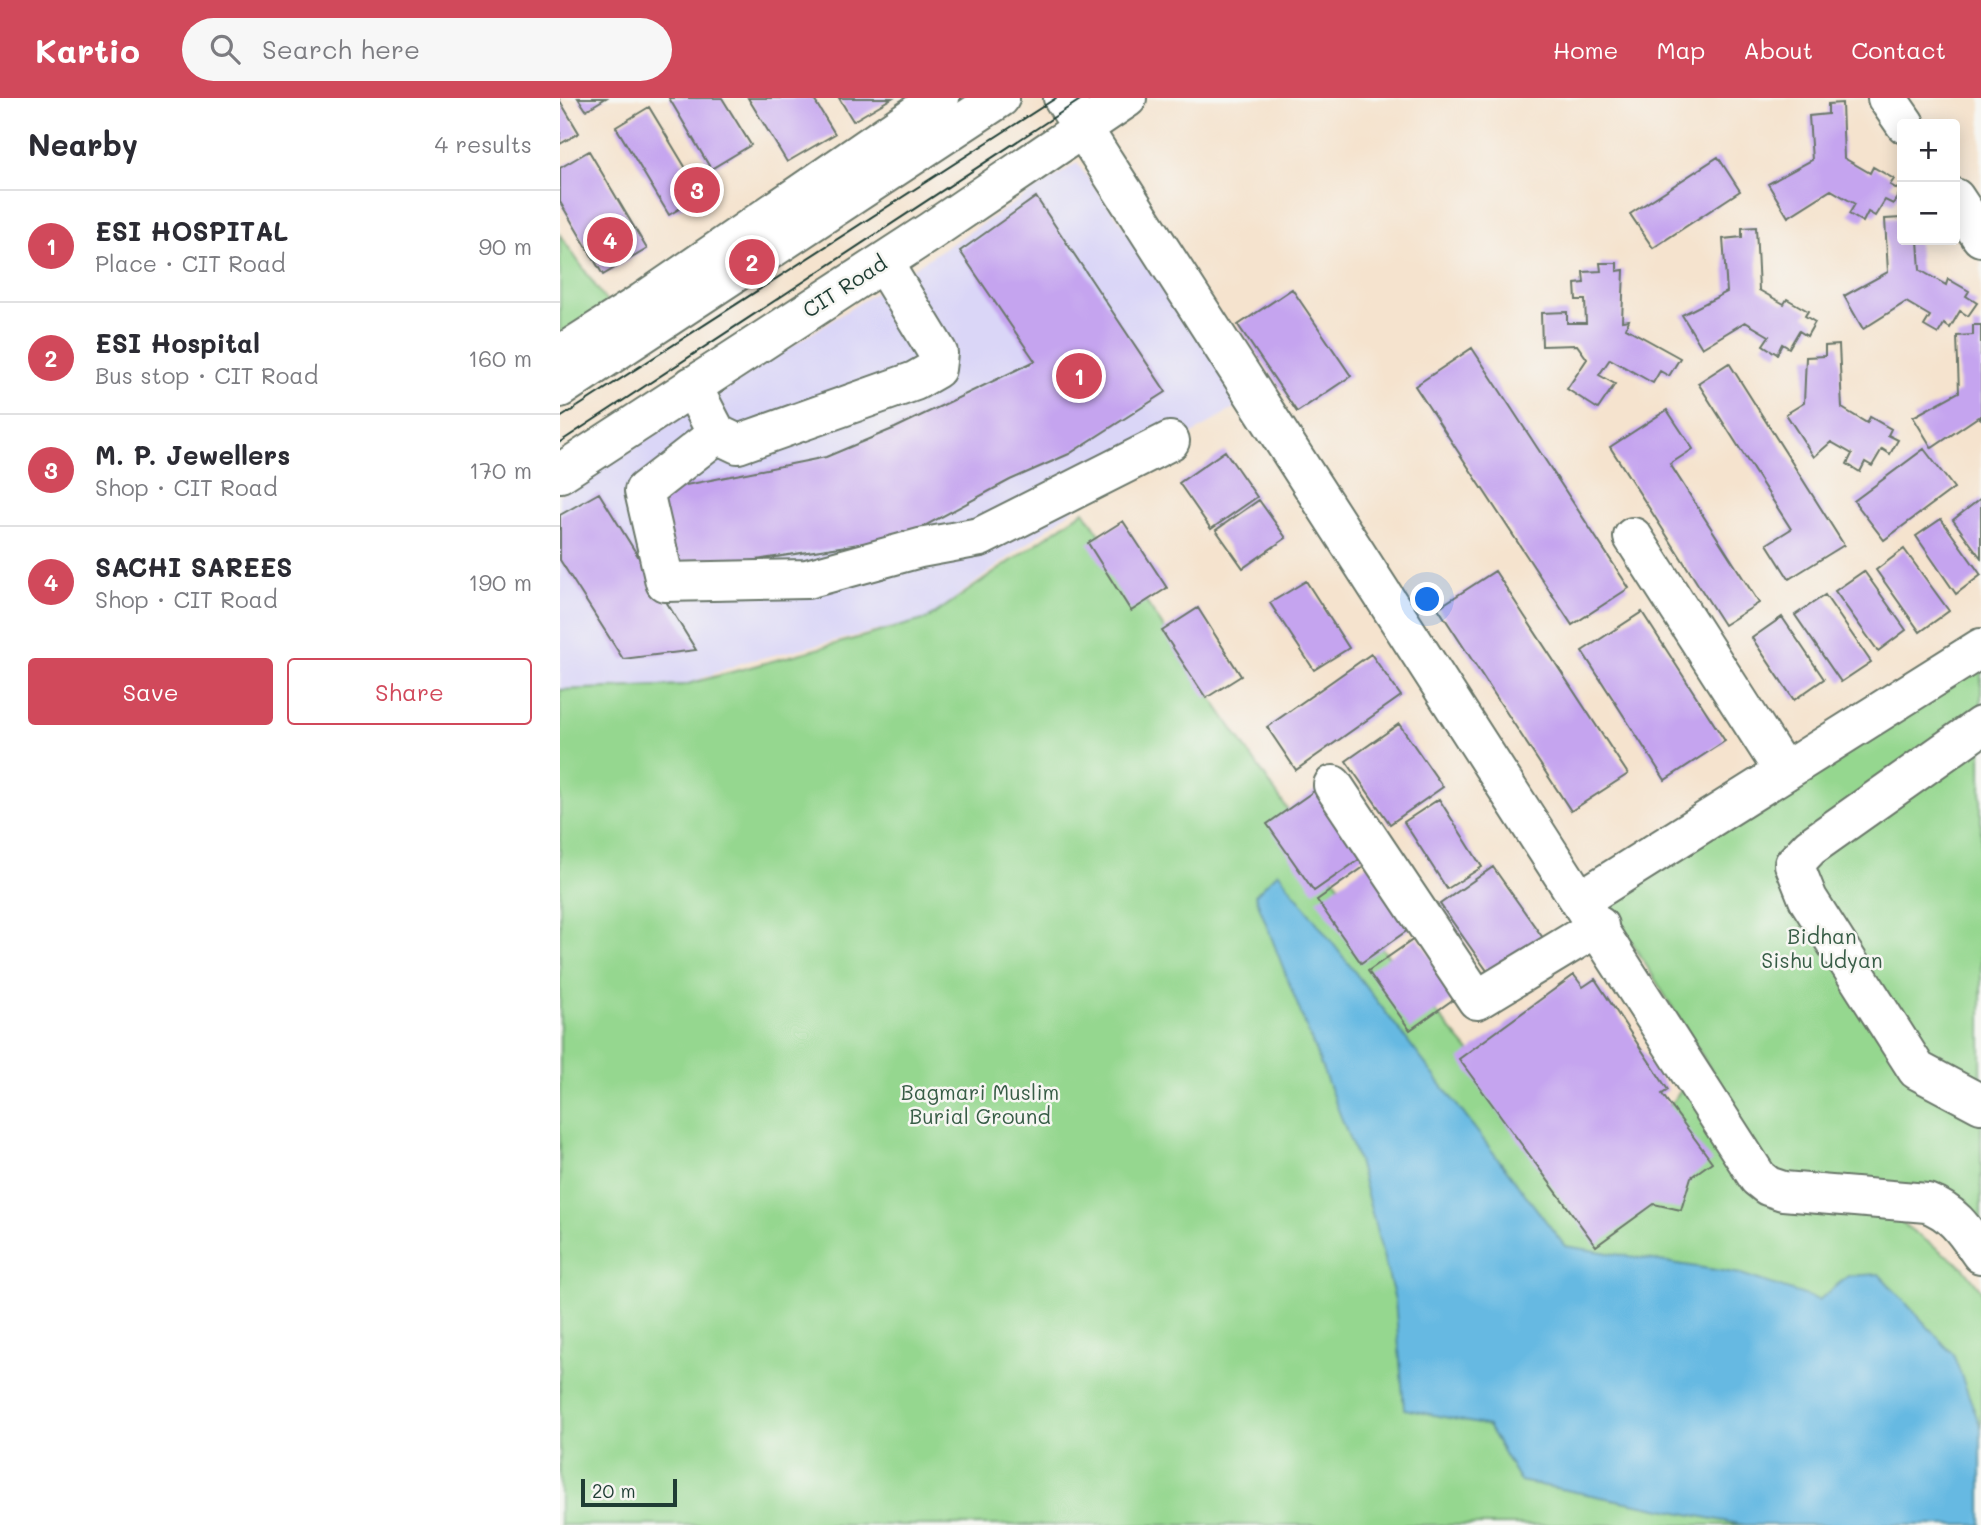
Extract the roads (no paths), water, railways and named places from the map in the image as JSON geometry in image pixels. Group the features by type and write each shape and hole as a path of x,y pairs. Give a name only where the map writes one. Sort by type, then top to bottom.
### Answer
{"main road":[{"path":"560,355 643,302 940,98"},
{"path":"560,388 1000,98"},
{"name":"CIT Road","path":"560,473 883,263 1072,113 1127,98"},
{"path":"1072,113 1590,913 1758,1178 1768,1186 1783,1191 1927,1203 1945,1209 1957,1220 1981,1254"},
{"path":"1960,206 1981,237"},
{"path":"692,386 717,434 738,444 915,381 936,369 938,353 883,263"},
{"path":"717,434 644,491 665,582 807,579 920,548 980,537 1170,441"},
{"path":"1633,537 1784,772"},
{"path":"1333,785 1477,1000 1590,913 1784,772 1981,648"},
{"path":"1981,726 1810,847 1794,864 1808,899 1917,1069 1981,1104"}],"water":[{"path":"1278,872 1565,1246 1741,1274 1819,1300 1848,1276 1879,1274 1953,1354 1981,1428 1981,1525 1744,1525 1520,1481 1488,1426 1404,1409 1395,1300 1358,1161 1255,895"}],"tram line":[{"path":"560,418 1056,98"},
{"path":"560,442 1083,98"}],"place":[{"name":"M. P. Jewellers","path":"697,190"},
{"name":"SACHI SAREES","path":"610,240"},
{"name":"ESI Hospital","path":"752,262"},
{"name":"ESI HOSPITAL","path":"1079,376"}],"park label":[{"name":"Bidhan Sishu Udyan","path":"1822,949"},
{"name":"Bagmari Muslim Burial Ground","path":"980,1105"}]}
